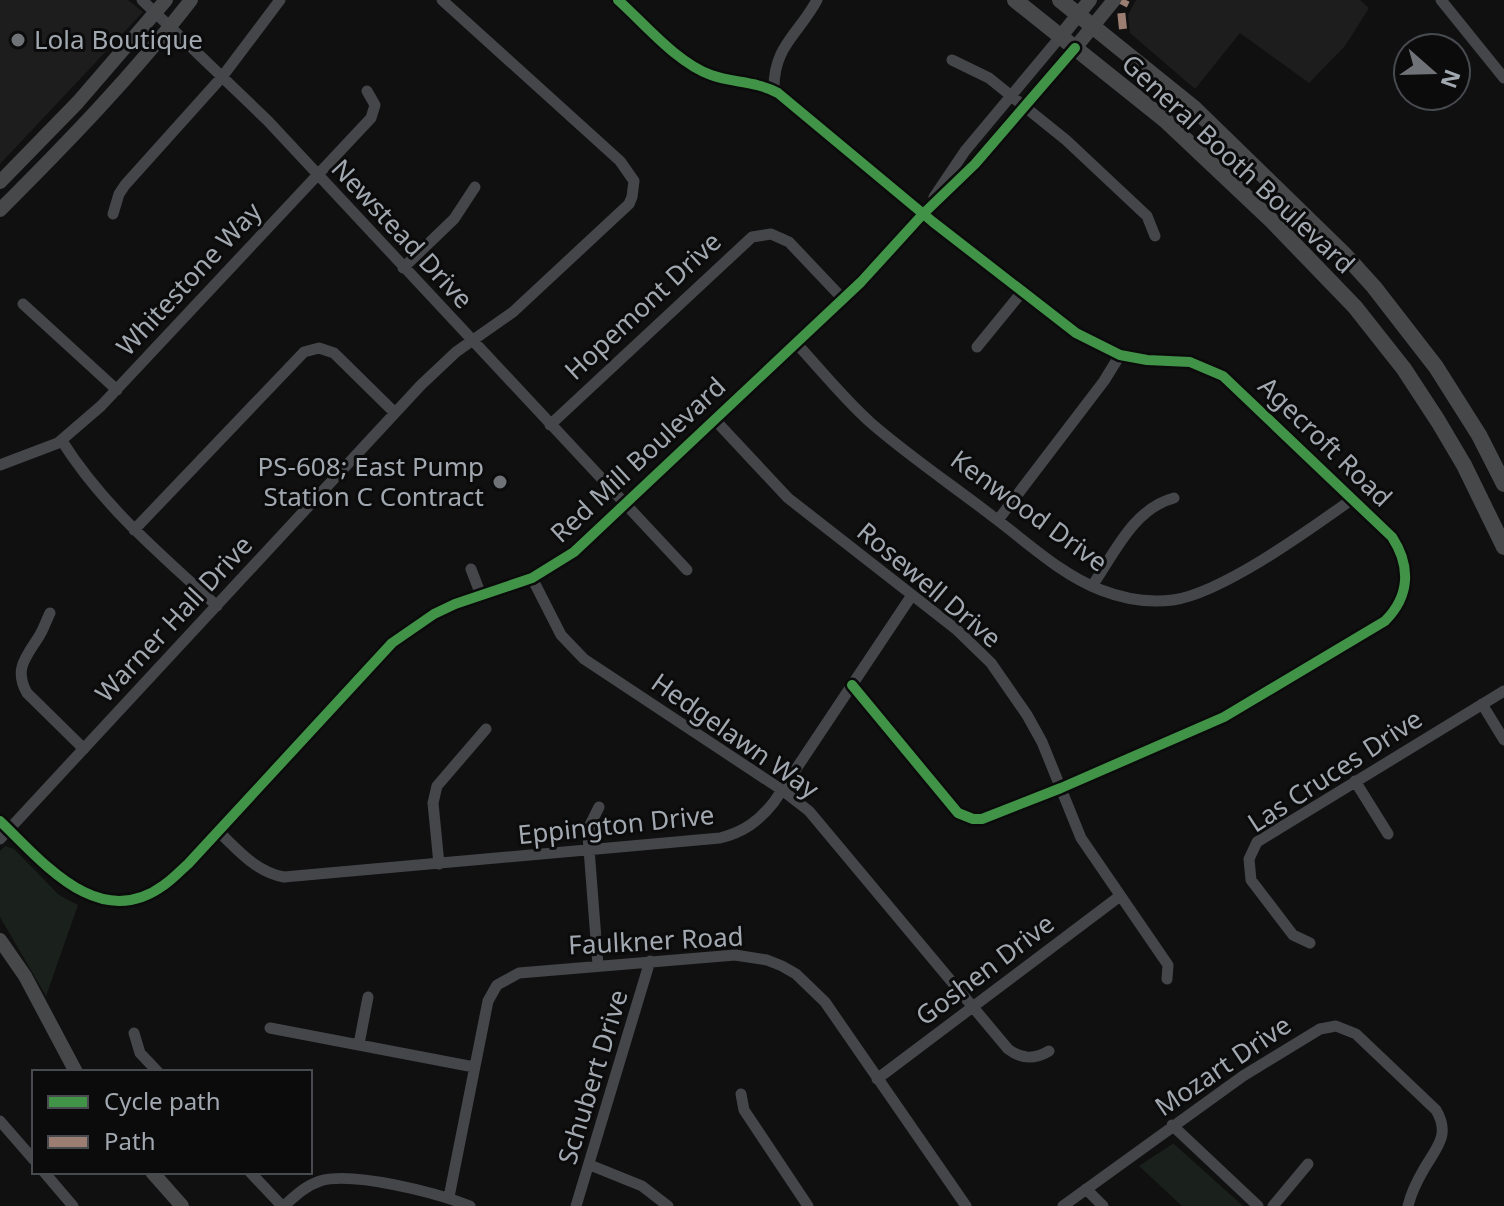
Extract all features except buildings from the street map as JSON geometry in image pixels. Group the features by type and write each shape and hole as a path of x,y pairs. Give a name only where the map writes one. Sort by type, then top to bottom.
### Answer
{"highway":[{"name":"General Booth Boulevard","path":"1015,0 1175,130 1272,221 1355,307 1404,369 1438,421 1464,465 1504,547"},
{"name":"General Booth Boulevard","path":"1060,0 1205,118 1345,255 1436,367 1479,435 1504,484"}],"main road":[{"path":"0,210 87,122 191,0"},
{"path":"1061,36 1090,0"},
{"path":"1075,48 1114,0"},
{"path":"0,182 78,102 162,6"},
{"path":"0,940 25,976 75,1070"},
{"path":"154,1174 182,1206"}],"street":[{"name":"Newstead Drive","path":"142,0 162,6 171,26 268,121 687,570"},
{"path":"113,214 125,185 222,77 280,0"},
{"name":"Warner Hall Drive","path":"0,839 5,825 84,749 421,385 472,340 513,312 629,204 634,181 620,161 442,0"},
{"name":"Agecroft Road","path":"618,0 697,69 720,78 774,90 923,214 1076,333 1120,355 1190,362 1216,372 1238,389 1392,537 1404,559 1404,592 1385,621 1224,717 989,817 965,817 942,796 852,685"},
{"path":"774,90 775,71 784,45 817,0"},
{"path":"1442,0 1504,78"},
{"name":"Red Mill Boulevard","path":"923,214 965,151 1061,36"},
{"name":"Red Mill Boulevard","path":"5,825 73,888 85,894 111,900 139,897 164,885 392,643 434,614 532,578 574,552 843,299 975,164 1075,48"},
{"path":"952,60 989,78 1066,140 1147,216 1155,236"},
{"name":"Whitestone Way","path":"0,465 43,451 62,441 117,390 371,118 375,105 367,91"},
{"path":"403,268 454,219 475,187"},
{"name":"Hopemont Drive","path":"550,425 752,237 771,234 789,242 843,299"},
{"path":"977,347 1022,292"},
{"path":"23,304 117,390"},
{"name":"Kenwood Drive","path":"796,343 874,425 1044,556 1092,586 1139,600 1173,600 1195,595 1241,571 1351,500"},
{"path":"134,530 304,352 319,348 334,353 395,413"},
{"path":"998,520 1104,381 1120,355"},
{"name":"Rosewell Drive","path":"715,420 788,498 957,630 991,663 1027,715 1081,838 1168,965 1167,979"},
{"path":"62,441 94,488 134,530 217,606"},
{"path":"1092,586 1144,513 1174,498"},
{"path":"471,569 481,595"},
{"name":"Hedgelawn Way","path":"532,578 561,635 584,659 809,811 1011,1052 1028,1058 1049,1051"},
{"name":"Eppington Drive","path":"218,831 255,865 284,877 590,851 734,834 757,821 782,790 912,595"},
{"path":"50,613 20,667 22,684 27,693 84,749"},
{"name":"Las Cruces Drive","path":"1310,943 1293,935 1255,888 1248,873 1252,850 1264,836 1504,691"},
{"path":"1482,704 1504,740"},
{"path":"439,864 433,803 437,786 486,729"},
{"path":"1355,781 1388,834"},
{"path":"598,965 590,825 599,807"},
{"name":"Goshen Drive","path":"877,1079 1120,896"},
{"name":"Faulkner Road","path":"449,1197 488,1001 491,992 503,980 519,973 735,955 767,960 782,966 796,974 825,1002 966,1206"},
{"name":"Schubert Drive","path":"576,1206 650,961"},
{"path":"359,1044 368,997"},
{"path":"270,1028 474,1067"},
{"name":"Mozart Drive","path":"1063,1206 1172,1125 1300,1039 1320,1029 1343,1028 1356,1034 1440,1117 1442,1141 1417,1181 1408,1206"},
{"path":"134,1033 140,1053 156,1070"},
{"path":"741,1094 744,1110 808,1206"},
{"path":"0,1121 32,1158"},
{"path":"1172,1125 1258,1206"},
{"path":"1273,1206 1308,1164"},
{"path":"590,1165 642,1186 668,1206"},
{"path":"46,1174 73,1206"},
{"path":"252,1174 283,1206 312,1184 336,1178 366,1180 449,1197 470,1206"},
{"path":"1086,1189 1103,1206"}],"shaded area":[{"path":"0,0 128,0 143,12 0,164"},
{"path":"1136,0 1360,0 1369,8 1345,46 1309,83 1240,33 1195,89 1130,33 1128,15"},
{"path":"5,846 14,849 59,895 78,905 46,996 0,917 0,851"},
{"path":"1174,1143 1243,1206 1182,1206 1139,1166"}],"marked path":[{"path":"1123,29 1121,10 1126,0"}],"cycle path":[{"path":"618,0 674,52 698,69 719,78 761,86 778,93 933,222 1076,333 1120,355 1190,362 1223,376 1392,537 1405,570 1403,591 1385,621 1224,717 982,819 958,813 852,685"},
{"path":"0,821 54,872 95,897 117,901 140,898 167,883 392,643 434,614 532,578 574,552 861,282 923,214 975,164 1075,48"}],"place":[{"name":"Lola Boutique","path":"18,40"},
{"name":"PS-608; East Pump Station C Contract","path":"500,482"}]}
